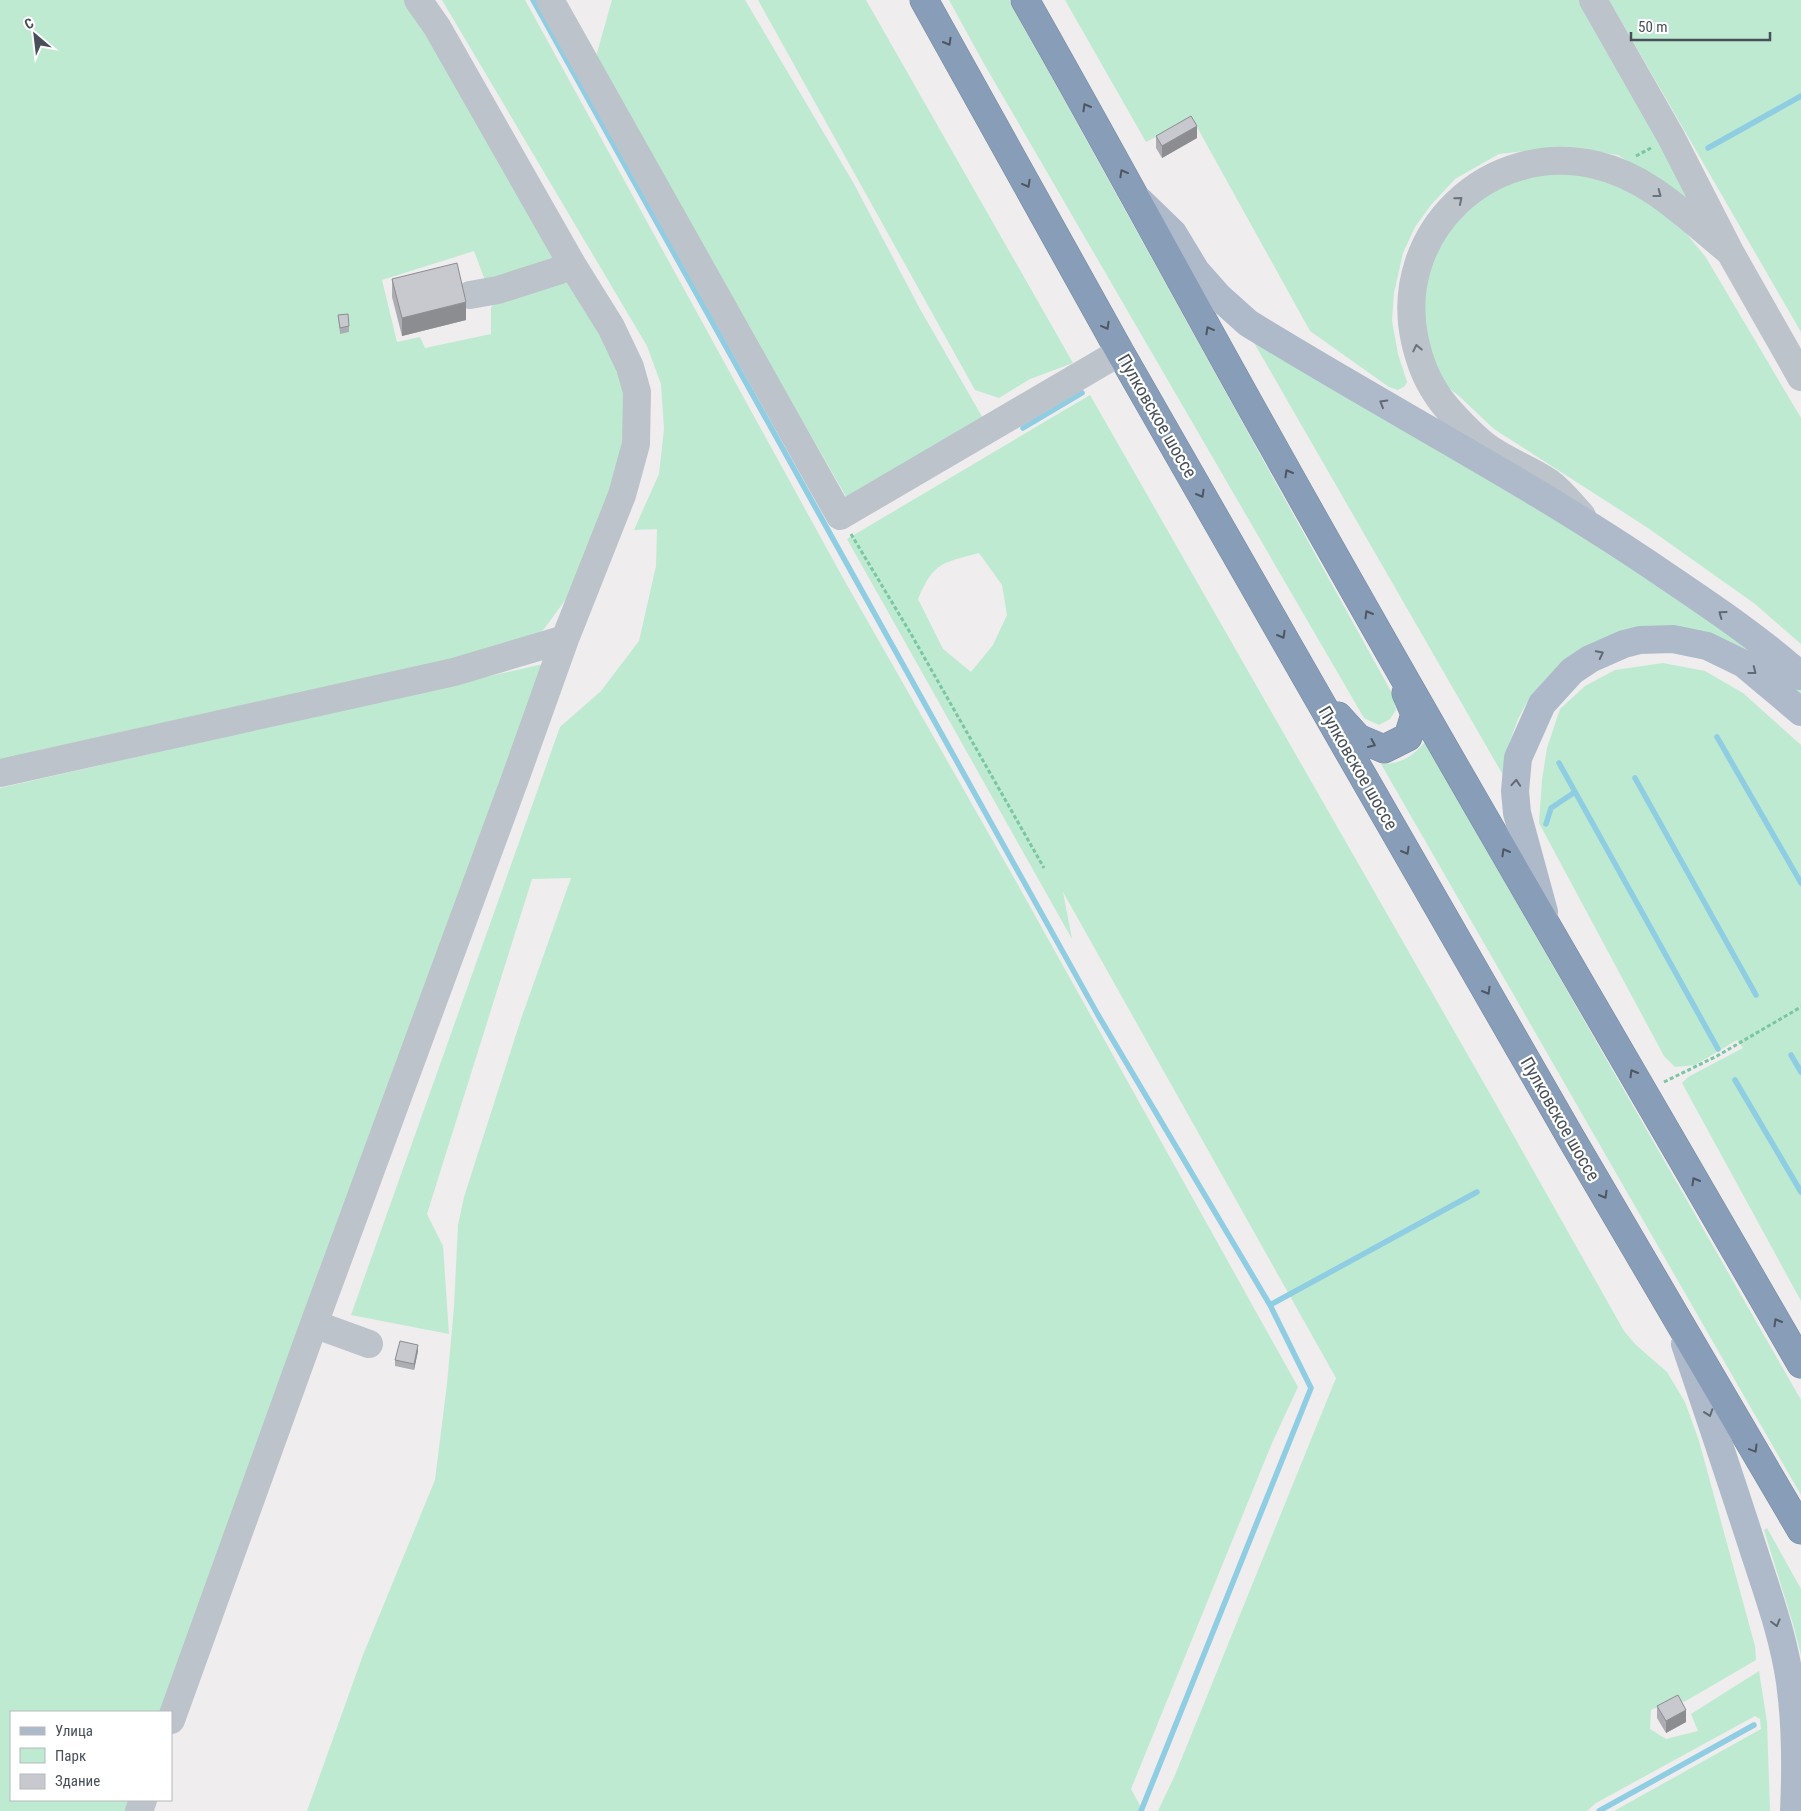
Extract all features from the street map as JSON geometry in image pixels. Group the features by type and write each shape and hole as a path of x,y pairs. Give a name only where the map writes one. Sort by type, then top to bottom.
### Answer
{"highway":[{"name":"Пулковское шоссе","path":"924,0 1120,352 1312,687 1675,1318 1801,1530"},
{"path":"1025,0 1273,447 1801,1364"},
{"path":"1312,687 1358,738 1384,749 1408,737 1415,714 1392,656"}],"main road":[{"path":"1136,197 1173,233 1196,271 1219,297 1248,323 1592,526 1720,612 1801,676"},
{"path":"1547,925 1517,814 1515,791 1518,758 1542,704 1572,671 1599,655 1624,644 1640,640 1673,639 1707,646 1744,664 1801,712"},
{"path":"1675,1318 1714,1429 1777,1623 1790,1681 1796,1776 1794,1811"}],"street":[{"path":"172,1717 565,639 622,495 636,444 637,392 630,367 611,327 573,266 437,27 418,0"},
{"path":"550,0 840,516 1120,352"},
{"path":"1593,0 1671,137 1730,252 1801,377"},
{"path":"1592,526 1551,484 1483,443 1435,393 1420,362 1410,308 1417,271 1436,227 1453,205 1476,186 1497,174 1521,165 1573,161 1595,164 1616,170 1637,180 1657,193 1730,252"},
{"path":"470,295 498,290 573,266"},
{"path":"0,773 454,672 565,639"},
{"path":"314,1324 369,1344"}],"path":[{"path":"840,516 916,642 1044,868"},
{"path":"1668,1080 1717,1056 1801,1007"}],"green space":[{"path":"0,0 412,0 572,278 628,388 622,471 566,599 544,629 531,639 504,651 0,766","holes":["474,251 485,280 496,298 491,308 491,334 425,348 420,337 397,342 382,280"]},
{"path":"442,0 525,0 843,578 1018,885 1298,1387 1272,1443 1131,1789 1143,1811 307,1811 363,1655 435,1480 454,1307 458,1225 464,1197 521,1019 571,878 532,879 427,1214 443,1246 449,1334 351,1315 560,727 601,691 639,641 656,566 657,529 634,530 659,474 664,429 661,384 647,346"},
{"path":"612,0 745,0 854,184 920,309 984,420 848,500 595,60"},
{"path":"758,0 866,0 1073,363 1030,379 999,398 975,390"},
{"path":"949,0 1009,0 1393,695 1396,710 1390,719 1379,725 1364,718 983,62"},
{"path":"1065,0 1583,0 1703,209 1618,155 1563,147 1499,154 1455,179 1431,205 1415,227 1403,253 1394,293 1392,321 1398,354 1407,382 1405,386 1398,390 1389,387 1310,331 1192,118 1146,142"},
{"path":"1609,0 1801,0 1801,332"},
{"path":"1544,169 1614,176 1669,213 1705,256 1801,418 1801,644 1755,604 1648,528 1494,429 1459,396 1437,379 1419,306 1428,265 1446,229 1475,198"},
{"path":"1253,341 1546,513 1659,583 1767,661 1801,690 1801,698 1698,631 1667,625 1622,633 1558,668 1546,679 1526,704 1518,719 1509,744 1503,775"},
{"path":"1090,395 1624,1331 1636,1345 1667,1372 1685,1402 1699,1441 1755,1646 1756,1660 1684,1702 1676,1699 1651,1710 1650,1729 1666,1739 1698,1731 1691,1714 1759,1671 1767,1722 1770,1811 1614,1811 1761,1729 1760,1719 1755,1716 1596,1803 1587,1811 1158,1811 1175,1775 1336,1378 1063,892 1072,939 847,539","holes":["979,553 1002,585 1007,615 993,645 971,672 943,649 918,599 929,577 935,570 948,562"]},
{"path":"1663,663 1705,671 1743,693 1801,745 1801,1301 1682,1083 1688,1077 1743,1048 1737,1040 1695,1065 1675,1067 1664,1056 1539,823 1542,780 1547,748 1560,709 1585,686 1615,670"},
{"path":"543,664 164,1711 10,1711 10,1801 133,1801 129,1811 0,1811 0,788"},
{"path":"1425,742 1801,1400 1801,1495 1381,764 1394,763 1406,759"},
{"path":"1767,1528 1801,1589 1801,1655 1764,1530"}],"building":[{"path":"1191,116 1197,126 1162,146 1156,136"},
{"path":"457,263 466,302 402,318 392,279"},
{"path":"348,314 349,326 340,328 338,315"},
{"path":"400,1341 418,1345 414,1364 395,1360"},
{"path":"1678,1695 1686,1710 1666,1721 1657,1706"}],"waterway":[{"path":"533,0 1098,1015 1270,1305"},
{"path":"1708,148 1801,96"},
{"path":"1023,428 1082,393"},
{"path":"1717,737 1801,883"},
{"path":"1559,763 1718,1049"},
{"path":"1635,778 1756,995"},
{"path":"1546,824 1551,808 1575,792"},
{"path":"1791,1055 1801,1072"},
{"path":"1735,1080 1801,1192"},
{"path":"1141,1811 1311,1388 1270,1305 1477,1192"},
{"path":"1599,1811 1754,1725"}]}
